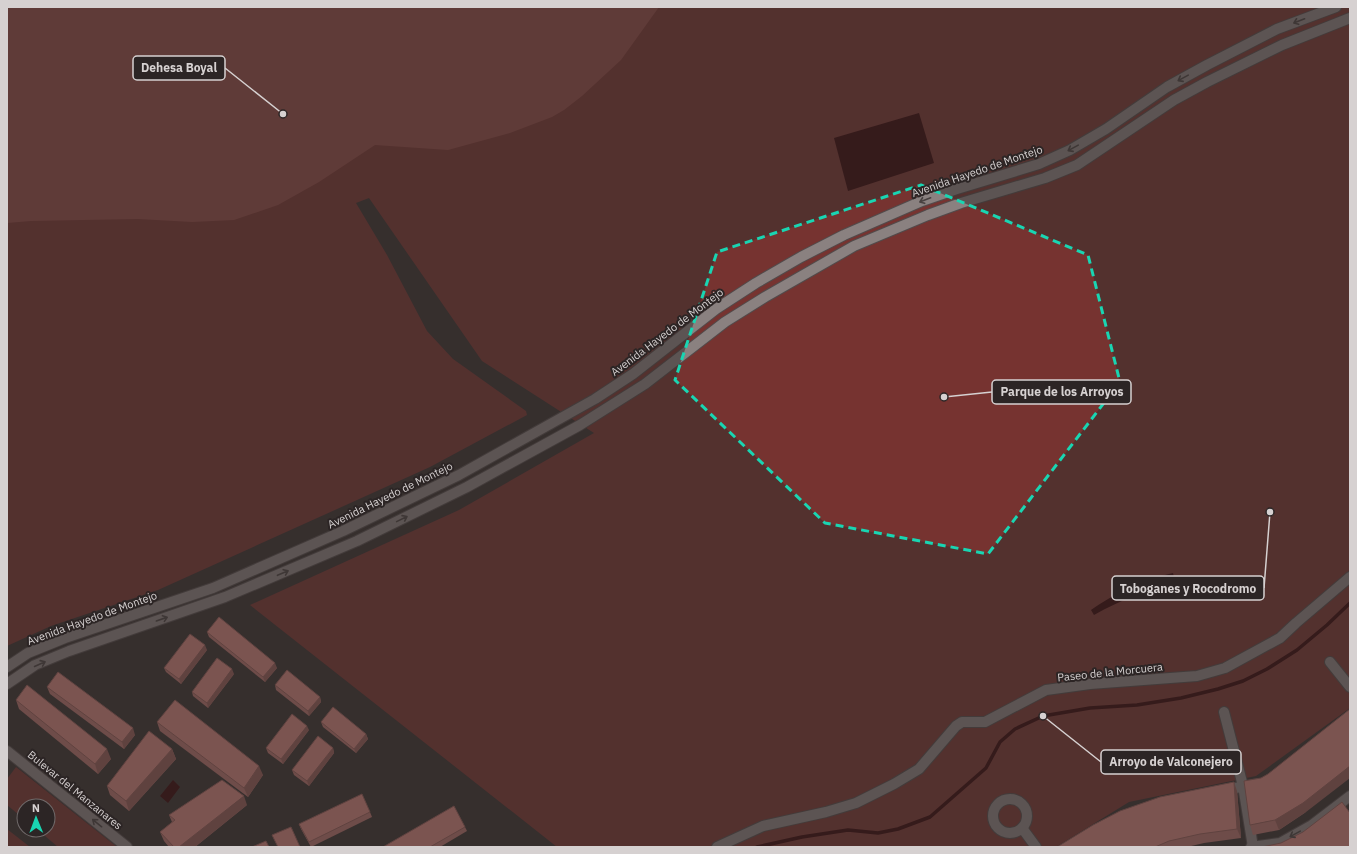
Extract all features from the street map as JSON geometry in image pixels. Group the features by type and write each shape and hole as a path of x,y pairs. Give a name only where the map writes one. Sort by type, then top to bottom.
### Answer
{"street":[{"name":"Avenida Hayedo de Montejo","path":"7,667 28,653 65,638 213,588 343,531 466,472 595,399 633,374 716,309 756,283 801,257 844,235 922,201 1039,164 1070,150 1106,129 1167,87 1207,64 1277,29 1336,7"},
{"path":"7,684 35,666 69,651 225,597 357,542 467,487 593,416 645,384 725,322 765,296 854,246 961,203 1045,178 1077,165 1174,100 1207,82 1282,45 1350,18"},
{"name":"Paseo de la Morcuera","path":"716,847 763,826 826,812 856,803 894,784 919,769 956,726 962,722 985,722 1046,690 1090,684 1197,676 1225,668 1280,638 1350,577"},
{"path":"192,595 196,598 196,607"},
{"path":"1330,662 1350,686"},
{"path":"1224,712 1243,786 1252,847 1280,842 1312,825 1350,797"},
{"name":"Bulevar del Manzanares","path":"7,751 127,847"},
{"path":"1212,792 1259,784 1265,779"},
{"path":"1022,828 1036,847"}],"highlighted area":[{"path":"921,185 1088,255 1120,382 988,554 825,523 675,380 717,252"}],"shaded area":[{"path":"7,7 1350,7 1350,708 1256,776 1129,802 1056,847 557,847 250,605 459,510 594,433 482,361 369,198 356,203 387,255 427,331 453,359 526,411 527,415 430,467 158,590 51,626 7,646"},
{"path":"7,7 659,7 621,60 582,96 552,117 510,133 448,150 375,145 319,182 278,205 234,220 192,222 138,219 31,221 7,223"},
{"path":"919,113 934,163 848,191 834,138"},
{"path":"1173,573 1176,585 1134,596 1094,615 1091,610 1130,587 1150,579"},
{"path":"16,767 55,798 16,798 16,812 7,805 7,779"},
{"path":"173,780 180,787 168,803 160,796"},
{"path":"56,799 117,847 58,847 47,838 56,838"},
{"path":"7,829 16,836 16,838 18,838 30,847 7,847"}],"building":[{"path":"219,617 275,663 263,677 207,632"},
{"path":"190,634 205,645 179,679 164,668"},
{"path":"217,658 232,669 207,703 192,692"},
{"path":"287,670 320,697 308,711 275,685"},
{"path":"58,672 133,728 122,742 47,687"},
{"path":"27,685 107,749 95,764 16,700"},
{"path":"175,700 259,766 244,788 157,722"},
{"path":"333,707 366,734 354,749 321,722"},
{"path":"1350,709 1350,766 1303,803 1275,820 1250,825 1244,781 1261,778 1268,774"},
{"path":"292,714 307,726 281,759 266,748"},
{"path":"149,731 172,749 126,801 107,786"},
{"path":"318,736 333,748 307,781 292,770"},
{"path":"222,780 244,796 179,847 174,847 160,832 175,820 169,815"},
{"path":"1234,782 1237,829 1200,834 1169,841 1155,847 1057,847 1093,825 1120,811 1160,797"},
{"path":"362,794 370,812 309,842 299,824"},
{"path":"1342,802 1350,813 1350,847 1262,847 1281,843 1303,832"},
{"path":"454,806 465,827 430,847 383,847"},
{"path":"291,827 300,847 278,847 272,835"},
{"path":"266,841 269,847 252,847"}],"waterway":[{"path":"757,847 802,837 848,830 878,833 898,829 930,817 986,768 1000,742 1015,729 1043,716 1090,708 1137,705 1181,698 1243,681 1267,669 1297,650 1350,603"}],"place":[{"name":"Dehesa Boyal","path":"283,114"},
{"name":"Parque de los Arroyos","path":"944,397"},
{"name":"Toboganes y Rocodromo","path":"1270,512"},
{"name":"Arroyo de Valconejero","path":"1043,716"}]}
